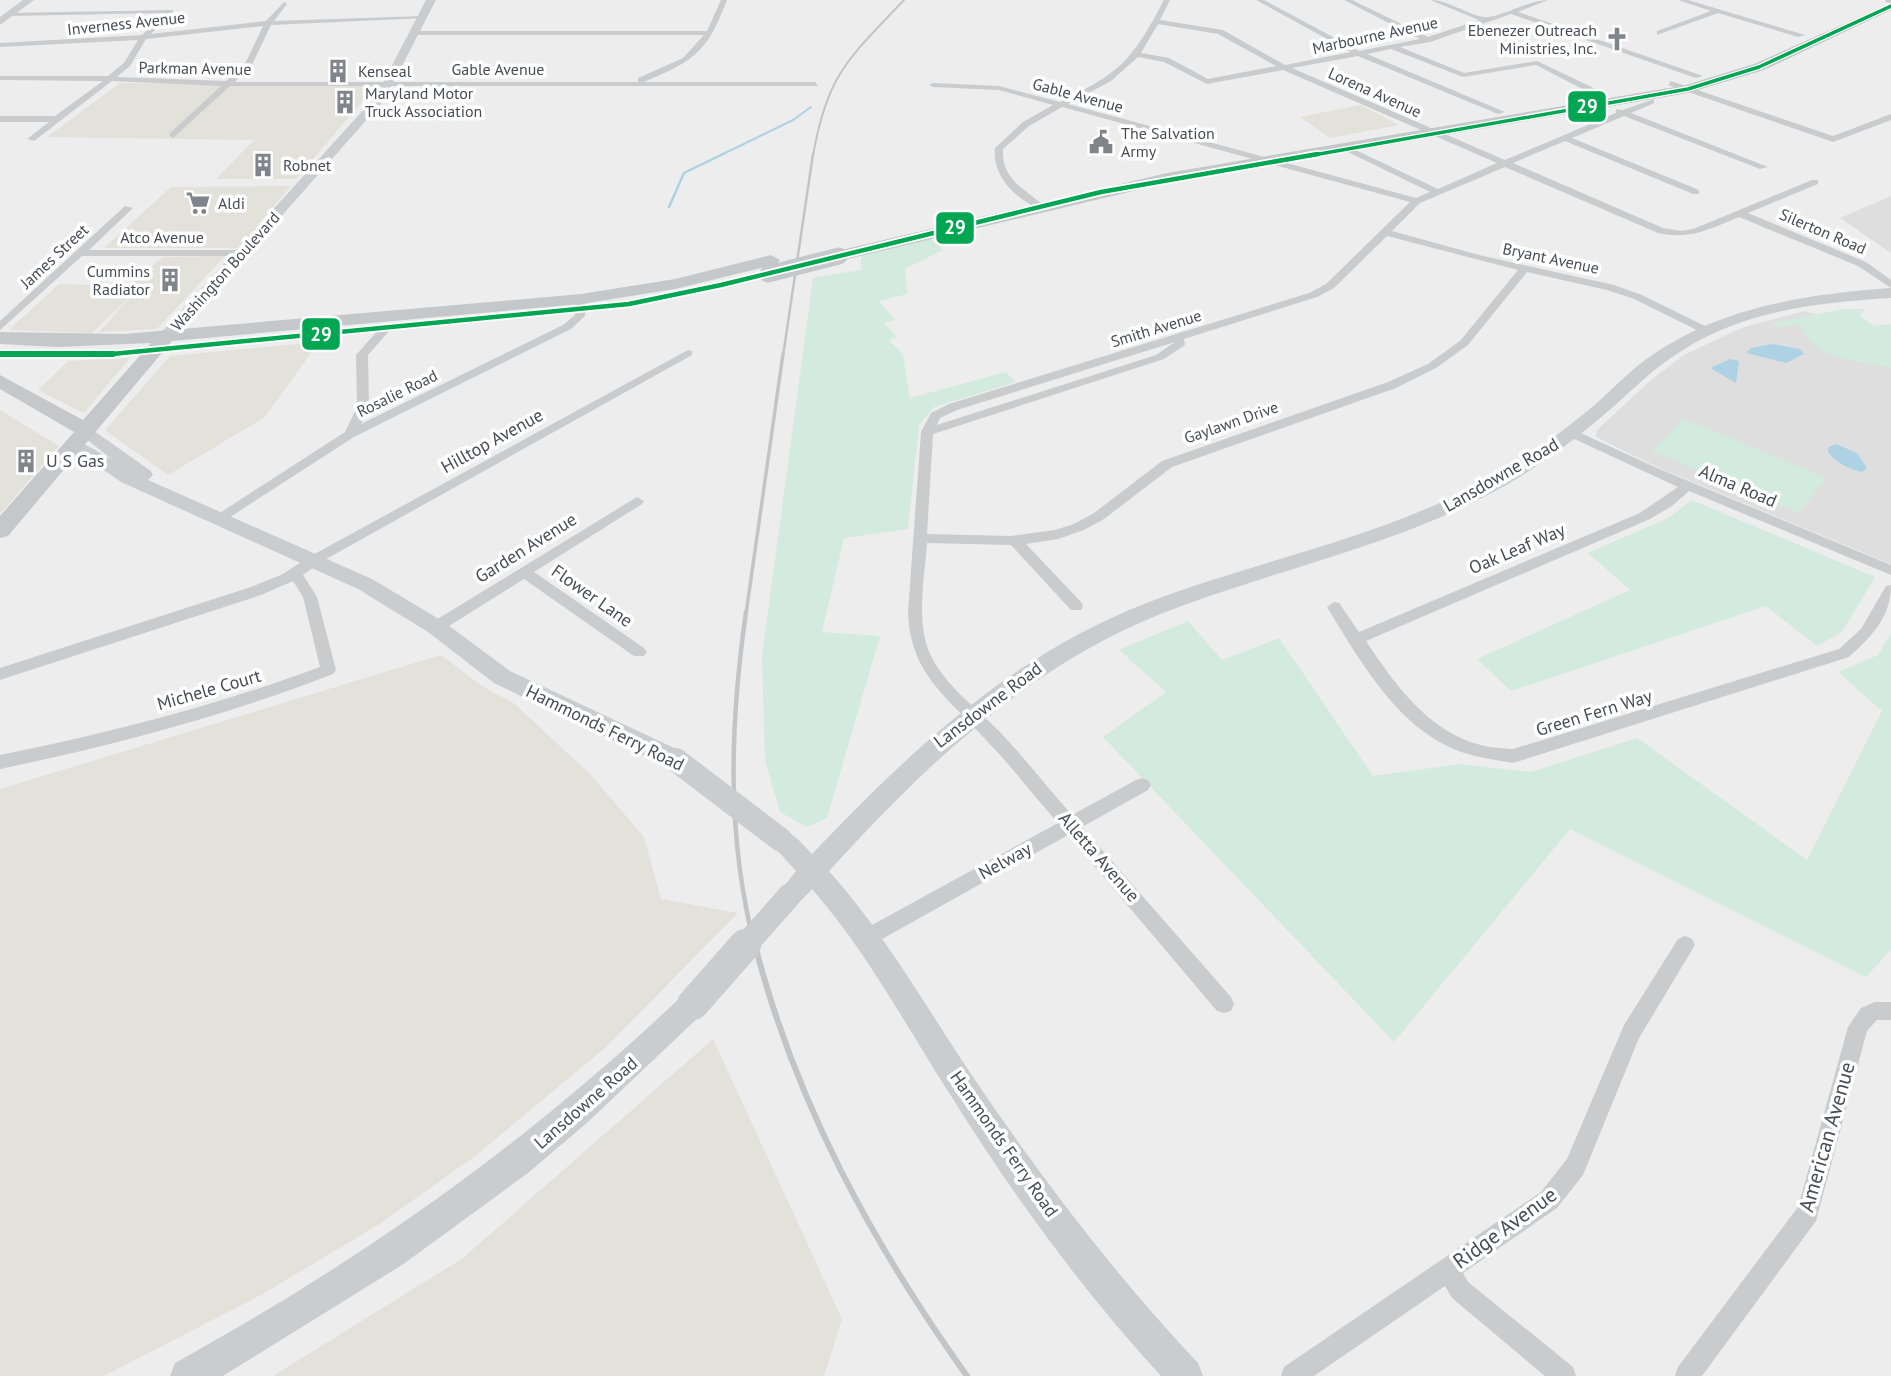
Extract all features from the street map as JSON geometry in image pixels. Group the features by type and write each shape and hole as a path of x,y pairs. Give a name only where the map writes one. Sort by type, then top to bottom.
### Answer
{"main road":[{"path":"1034,202 1432,133 1671,83 1741,62 1878,0"},
{"path":"0,354 78,356 160,344 680,295 769,267 840,249 1034,202 1248,155 1501,112 1688,89 1759,67 1891,6"},
{"path":"0,338 160,344 384,330 582,305"},
{"name":"Washington Boulevard","path":"4,522 82,438 160,344"},
{"path":"0,381 82,438"},
{"path":"0,396 82,438"}],"street":[{"path":"4,18 29,0"},
{"name":"Washington Boulevard","path":"160,344 243,253 390,83 431,0"},
{"path":"633,83 692,57 711,33 724,0"},
{"path":"1034,202 1000,172 997,162 999,148 1015,132 1115,75 1137,55 1167,0"},
{"path":"1259,0 1358,54 1501,112"},
{"path":"1348,0 1427,40"},
{"path":"1433,0 1485,20"},
{"name":"Marbourne Avenue","path":"1137,55 1173,63 1206,82 1427,40 1545,0"},
{"path":"1681,0 1801,35"},
{"path":"173,135 230,84 253,58 268,23 284,4"},
{"path":"4,18 171,10 144,37 127,64 31,139"},
{"path":"1509,11 1699,76"},
{"path":"1660,33 1717,11"},
{"name":"Inverness Avenue","path":"0,45 144,37 268,23 422,18"},
{"name":"Lorena Avenue","path":"1156,21 1220,32 1283,68 1651,229 1671,233 1696,231 1815,182"},
{"path":"415,33 711,33"},
{"path":"1392,47 1463,75 1537,63 1624,113 1763,167"},
{"name":"Parkman Avenue","path":"0,78 230,84 390,83"},
{"name":"Gable Avenue","path":"390,83 815,84"},
{"path":"1671,83 1833,139 1891,117"},
{"name":"Gable Avenue","path":"933,85 991,87 1417,201"},
{"name":"Smith Avenue","path":"920,538 927,432 1160,357 1178,348 1181,343 1178,337 1322,291 1417,201 1651,101"},
{"path":"0,119 58,119"},
{"path":"1565,138 1696,192"},
{"path":"1344,148 1437,192"},
{"name":"James Street","path":"0,327 128,208"},
{"name":"Silerton Road","path":"1739,214 1851,259 1891,285"},
{"name":"Bryant Avenue","path":"1383,232 1624,292 1707,331"},
{"name":"Atco Avenue","path":"81,253 243,253"},
{"name":"Gaylawn Drive","path":"920,538 1014,540 1052,535 1086,523 1149,474 1167,464 1392,385 1432,366 1464,343 1524,269"},
{"name":"Lansdowne Road","path":"188,1376 372,1268 473,1198 606,1087 693,1004 790,895 925,753 970,714 1025,674 1099,632 1195,594 1326,555 1430,516 1528,464 1572,433 1654,361 1707,331 1754,314 1818,300 1891,293"},
{"name":"Rosalie Road","path":"219,518 350,434 567,327 582,305"},
{"path":"350,434 363,407 362,355 384,330"},
{"name":"Hilltop Avenue","path":"314,560 688,353"},
{"name":"Alma Road","path":"1572,433 1687,486 1891,570"},
{"name":"Hammonds Ferry Road","path":"82,438 107,466 365,584 436,627 502,677 676,760 781,840 814,870 868,937 964,1088 1049,1210 1102,1281 1185,1376"},
{"name":"Oak Leaf Way","path":"1357,639 1645,516 1667,503 1687,486"},
{"name":"Garden Avenue","path":"436,627 637,501"},
{"path":"920,538 916,634 930,670 970,714"},
{"path":"1014,540 1076,606"},
{"path":"0,674 195,609 253,593 296,575 314,560"},
{"name":"Flower Lane","path":"524,572 639,652"},
{"name":"Michele Court","path":"0,762 60,750 272,692 328,670 310,597 296,575"},
{"name":"Green Fern Way","path":"1334,607 1423,725 1454,745 1494,755 1513,756 1844,653 1866,633 1891,590"},
{"name":"Alletta Avenue","path":"970,714 1071,824 1224,1004"},
{"name":"Nelway","path":"868,937 1142,785"},
{"name":"Ridge Avenue","path":"1293,1376 1549,1200 1563,1185 1575,1167 1631,1032 1685,945"},
{"name":"American Avenue","path":"1687,1376 1808,1213 1858,1027 1867,1014 1877,1009 1891,1011"},
{"path":"1449,1270 1460,1290 1564,1376"}],"shaded area":[{"path":"120,83 377,84 296,179 216,179 254,140 47,137"},
{"path":"1360,105 1399,125 1330,138 1300,117"},
{"path":"291,186 238,248 104,248 171,187"},
{"path":"1891,196 1891,253 1840,218"},
{"path":"225,256 157,329 99,332 135,292 92,333 9,330 59,284 127,286 163,257"},
{"path":"1804,311 1891,336 1891,564 1657,467 1596,437 1597,430 1651,380 1684,355 1741,328"},
{"path":"319,342 265,417 168,475 105,430 170,356"},
{"path":"130,358 84,413 38,390 68,361"},
{"path":"0,410 59,446 0,514"},
{"path":"441,655 482,686 515,704 592,776 644,837 661,899 738,913 606,1047 474,1157 378,1225 261,1295 104,1376 0,1376 0,789"},
{"path":"713,1039 842,1319 824,1376 273,1376 463,1258"}],"green space":[{"path":"930,238 943,250 905,269 907,294 879,301 895,320 884,323 897,337 889,340 903,355 910,398 1006,372 1016,382 934,407 919,425 908,529 844,538 822,632 880,636 827,818 807,827 780,812 765,760 762,656 813,278 861,270 861,255"},
{"path":"1843,309 1865,309 1859,315 1874,326 1891,324 1891,368 1827,353 1807,337 1799,324 1779,327 1771,323"},
{"path":"1684,419 1827,478 1799,513 1652,451"},
{"path":"1692,500 1875,577 1842,632 1817,646 1766,606 1511,691 1477,659 1630,590 1588,553 1668,518"},
{"path":"1188,621 1222,660 1279,638 1373,776 1460,764 1531,772 1637,738 1807,860 1882,711 1838,672 1878,655 1891,633 1891,950 1866,977 1570,829 1394,1042 1103,737 1166,692 1119,650"}],"water":[{"path":"1773,344 1800,349 1804,354 1786,363 1746,353 1751,348"},
{"path":"1730,359 1739,361 1736,383 1710,368"},
{"path":"1836,444 1857,453 1867,468 1862,472 1857,471 1835,459 1828,452 1829,447"}],"waterway":[{"path":"719,156 793,120 811,107"},
{"path":"669,207 684,173 723,154"}],"railway":[{"path":"813,156 825,105 833,86 855,53 904,0"},
{"path":"783,356 813,154"},
{"path":"746,614 783,354"},
{"path":"746,612 734,738 735,822 739,864 755,947"},
{"path":"755,945 792,1061 841,1170 900,1275 967,1376"}],"transit line":[{"name":"29","path":"0,354 112,354 629,304 721,285 1101,192 1688,89 1759,67 1891,6"}],"place":[{"name":"Ebenezer Outreach Ministries, Inc.","path":"1617,39"},
{"name":"Kenseal","path":"338,71"},
{"name":"Maryland Motor Truck Association","path":"345,102"},
{"name":"The Salvation Army","path":"1101,142"},
{"name":"Robnet","path":"263,165"},
{"name":"Aldi","path":"198,203"},
{"name":"Cummins Radiator","path":"170,280"},
{"name":"U S Gas","path":"26,461"}]}
